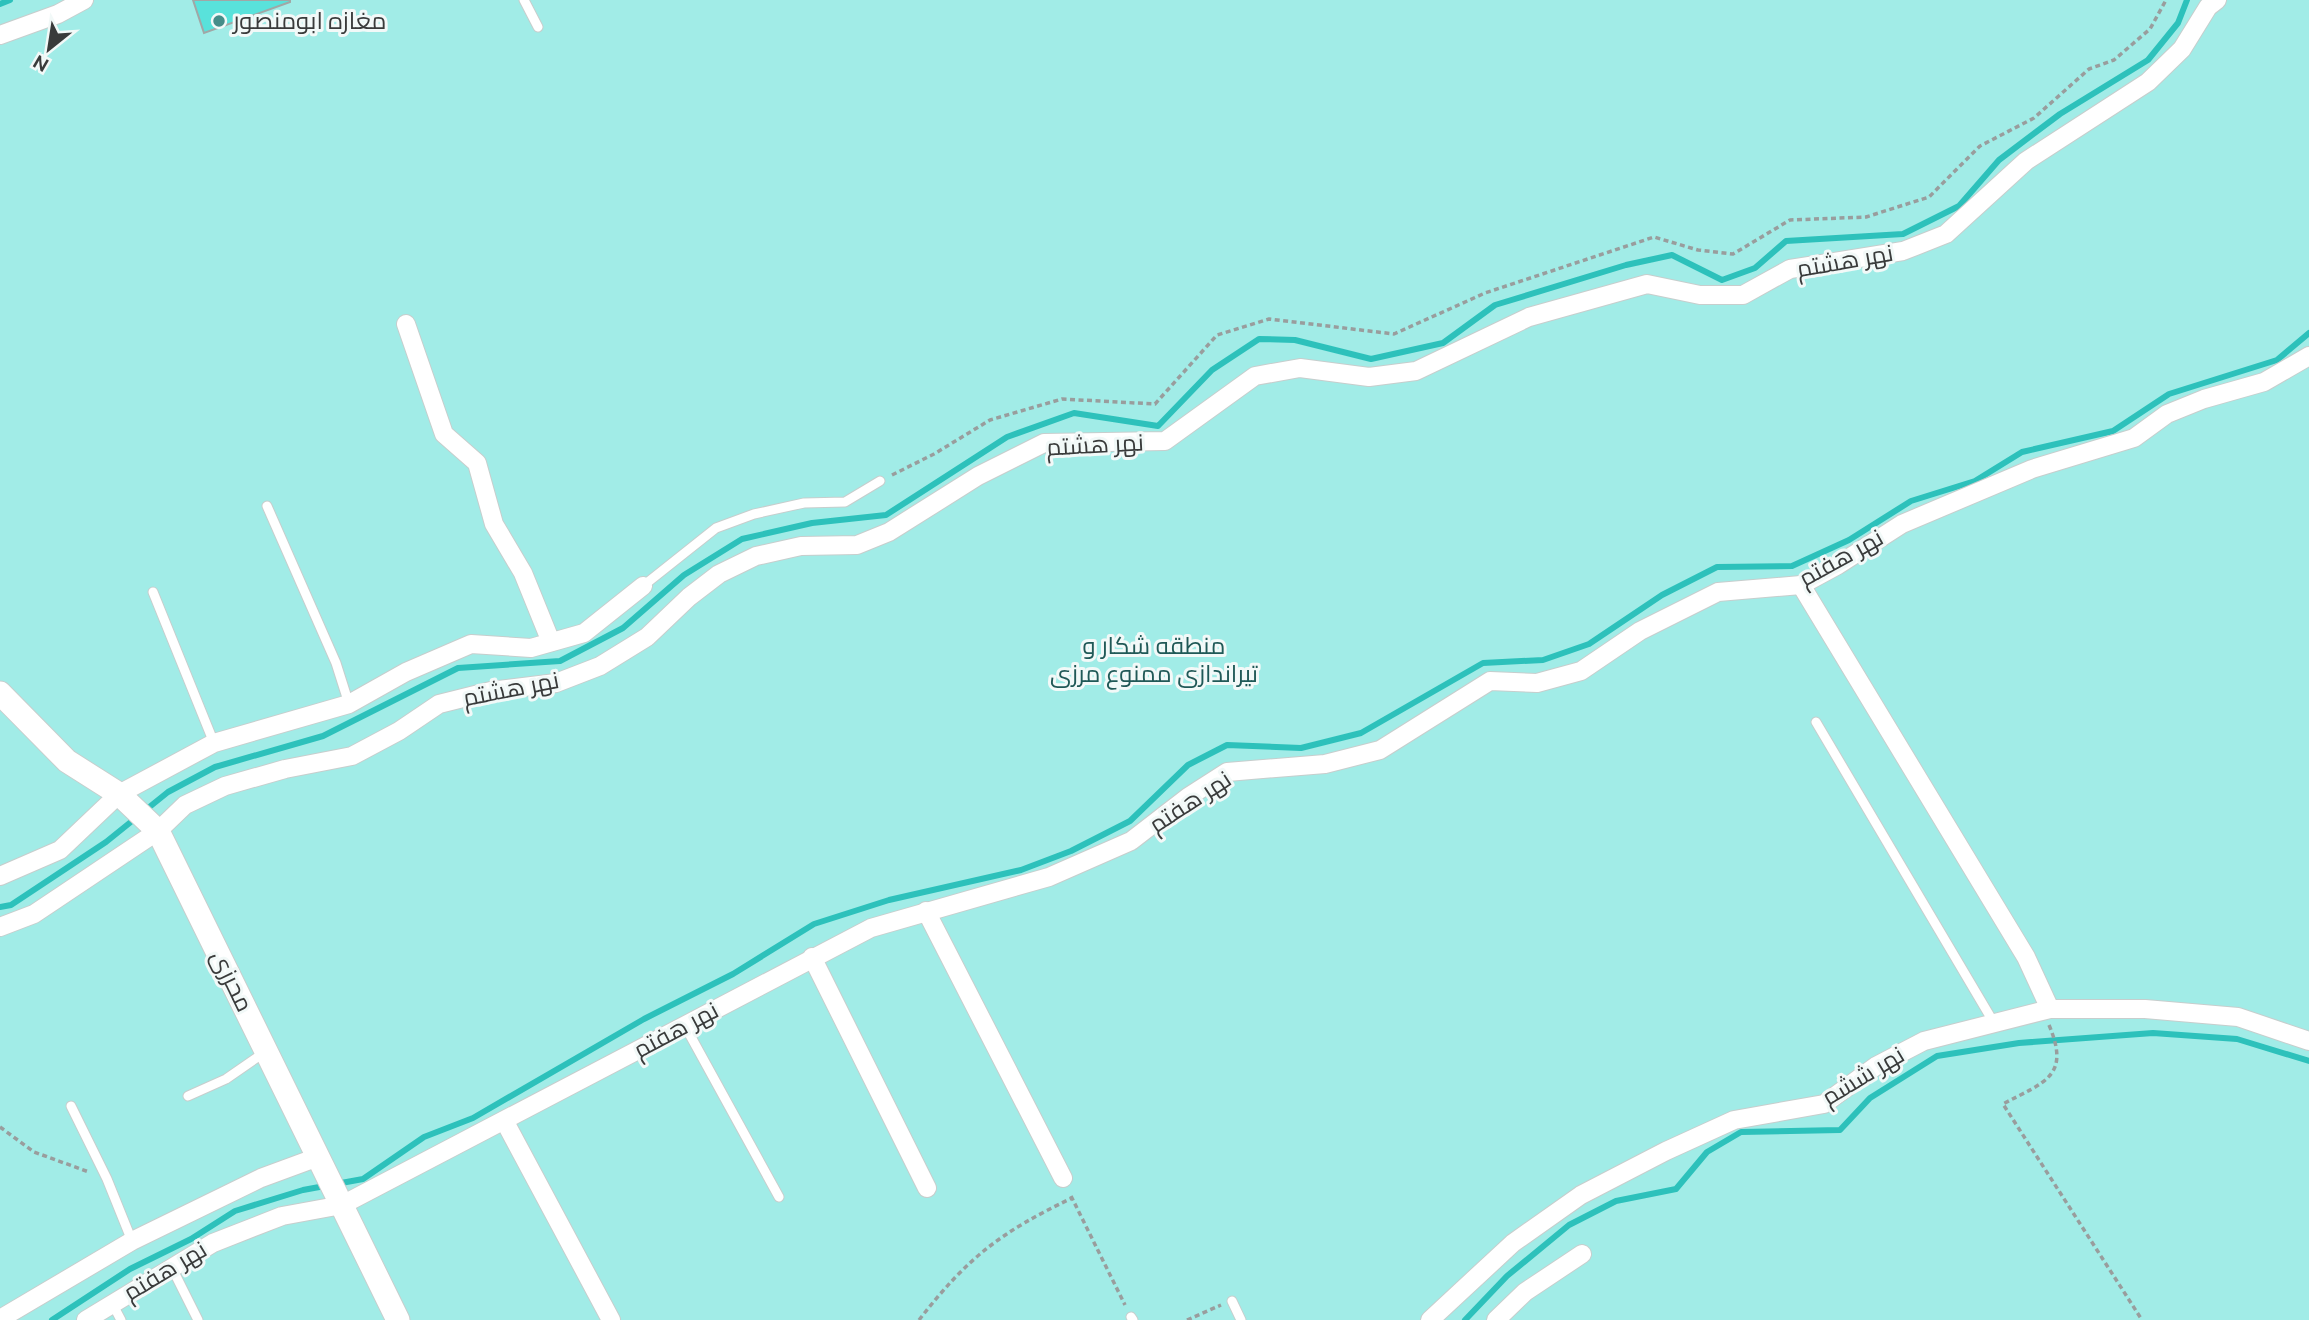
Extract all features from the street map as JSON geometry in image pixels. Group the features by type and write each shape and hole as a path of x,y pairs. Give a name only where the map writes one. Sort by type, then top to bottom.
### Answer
{"street":[{"path":"0,35 58,14 84,0"},
{"name":"نهر هشتم","path":"0,927 34,914 185,805 225,786 285,769 352,756 399,731 439,704 491,691 556,683 600,666 647,637 689,597 719,574 756,556 801,546 857,545 889,531 978,476 1044,443 1165,441 1255,376 1300,368 1369,377 1416,372 1529,317 1647,284 1700,295 1743,295 1790,269 1903,251 1925,243 1946,234 2026,161 2148,82 2182,49 2208,7 2217,0"},
{"path":"405,324 444,434 477,463 494,524 523,573 551,642"},
{"name":"نهر هفتم","path":"86,1320 213,1242 282,1216 340,1201 505,1122 812,957 872,928 1049,877 1122,845 1227,772 1325,764 1380,750 1490,681 1537,683 1581,671 1640,631 1718,592 1801,585 1902,524 2032,470 2134,438 2167,414 2204,398 2264,382 2309,356"},
{"path":"1801,585 2026,957 2049,1017"},
{"path":"0,876 60,850 124,799 214,743 349,704 406,672 471,644 531,648 584,633 643,586"},
{"name":"محرزی","path":"0,693 67,761 124,799 154,826 398,1320"},
{"path":"926,911 1063,1178"},
{"path":"812,957 927,1188"},
{"name":"نهر ششم","path":"1430,1320 1513,1244 1581,1195 1734,1120 1824,1104 1876,1066 1923,1041 1994,1023 2145,1009 2238,1017 2309,1041"},
{"path":"505,1122 611,1320"},
{"path":"0,1319 132,1241 261,1178 323,1166"},
{"path":"1496,1320 1525,1292 1582,1254"}],"lane":[{"path":"524,0 538,27"},
{"path":"643,586 716,528 754,514 804,503 845,502 880,481"},
{"path":"267,506 337,663 349,704"},
{"path":"153,592 214,743"},
{"path":"1816,722 1994,1023"},
{"path":"685,1026 779,1197"},
{"path":"188,1096 226,1079 267,1051"},
{"path":"71,1106 107,1179 132,1241"},
{"path":"172,1268 198,1320"},
{"path":"1232,1301 1241,1320"},
{"path":"112,1303 121,1320"}],"path":[{"path":"880,481 934,454 990,419 1062,399 1155,404 1217,335 1269,319 1394,334 1485,293 1654,237 1698,250 1733,254 1790,220 1866,218 1929,197 1980,146 2034,118 2089,69 2114,60 2150,29 2166,0"},
{"path":"2049,1017 2059,1050 2054,1073 2037,1086 2003,1104 2142,1320"},
{"path":"0,1127 34,1152 107,1179"},
{"path":"1063,1178 1132,1318"},
{"path":"919,1320 980,1251 1021,1222 1072,1198"},
{"path":"1187,1320 1232,1301"}],"green space":[{"name":"منطقه شکار و تیراندازی ممنوع مرزی","path":"0,0 2309,0 2309,1320 0,1320"}],"building":[{"name":"مغازه ابومنصور","path":"193,0 290,0 290,2 204,33"}],"waterway":[{"path":"0,4 10,0"},
{"path":"0,907 11,905 106,842 168,792 215,767 323,736 458,668 560,661 623,628 684,575 742,539 812,523 886,515 1007,437 1074,413 1158,426 1212,370 1259,339 1295,340 1371,359 1443,343 1495,305 1626,265 1672,255 1722,280 1755,268 1786,241 1903,234 1959,206 1999,160 2060,114 2148,60 2178,23 2187,0"},
{"path":"52,1320 130,1269 191,1239 235,1211 303,1190 363,1179 424,1137 473,1118 644,1019 733,974 814,924 889,900 1021,870 1071,851 1130,821 1188,765 1227,745 1301,748 1361,733 1483,663 1543,660 1589,644 1662,595 1717,567 1792,566 1849,540 1911,501 1975,481 2022,452 2113,431 2169,394 2277,360 2309,333"},
{"path":"1465,1320 1507,1276 1569,1225 1616,1201 1676,1189 1707,1152 1741,1132 1840,1130 1870,1098 1937,1056 2019,1043 2153,1033 2237,1039 2309,1061"}],"place":[{"name":"مغازه ابومنصور","path":"219,21"}]}
